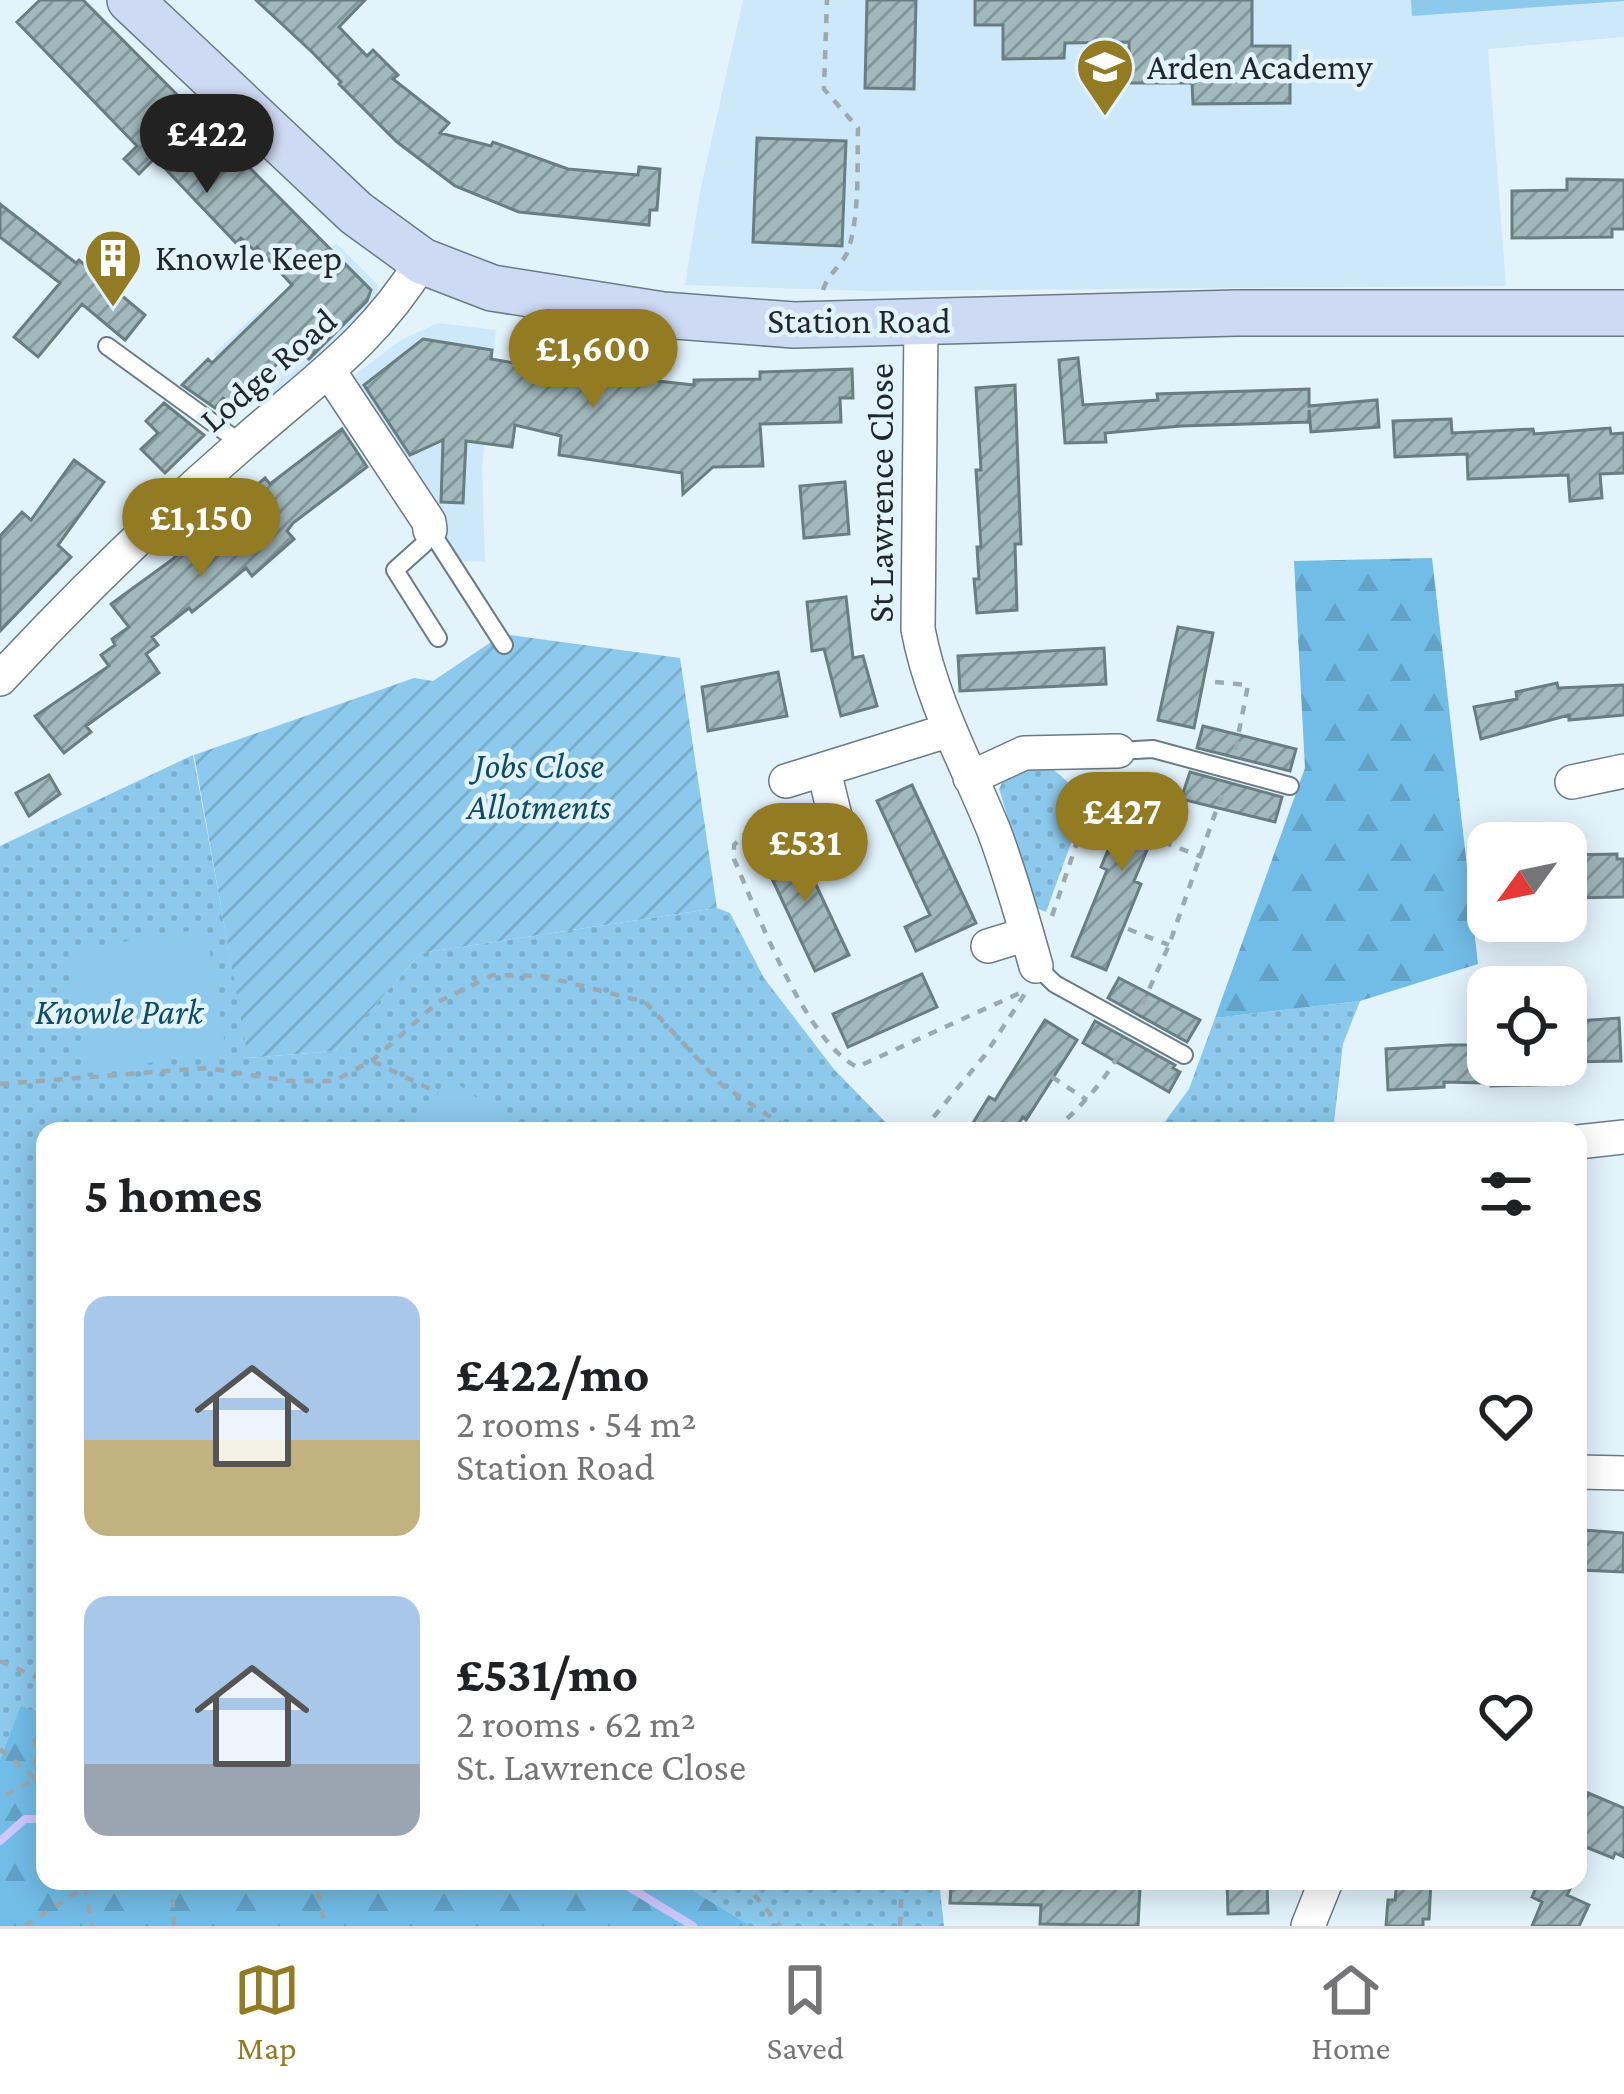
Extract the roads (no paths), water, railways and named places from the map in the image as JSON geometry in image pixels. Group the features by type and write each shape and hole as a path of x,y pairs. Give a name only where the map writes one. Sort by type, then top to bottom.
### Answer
{"main road":[{"name":"Station Road","path":"130,0 356,213 422,261 492,288 663,315 829,324 1236,313 1624,314"}],"street":[{"name":"Lodge Road","path":"0,679 82,590 242,443 361,343 422,261"},
{"name":"St Lawrence Close","path":"921,323 918,628 922,653 1016,890 1035,955"},
{"path":"328,371 430,530"},
{"path":"786,782 950,730"},
{"path":"970,778 1024,753 1107,751"},
{"path":"824,771 835,815"},
{"path":"1572,782 1622,780"},
{"path":"988,946 1035,955"},
{"path":"1587,1141 1624,1137"},
{"path":"1587,1472 1624,1473"},
{"path":"1307,1926 1322,1890"}],"lane":[{"path":"107,346 242,443"},
{"path":"430,530 424,544 395,570 438,638"},
{"path":"430,530 504,645"},
{"path":"1107,751 1153,748 1290,786"},
{"path":"1035,955 1055,984 1184,1055"}],"waterway":[{"path":"0,1841 25,1819 36,1819"},
{"path":"634,1890 693,1926"}],"place":[{"name":"Arden Academy","path":"1105,118"},
{"name":"Knowle Keep","path":"113,309"}],"park label":[{"name":"Jobs Close Allotments","path":"539,786"},
{"name":"Knowle Park","path":"119,1012"}]}
